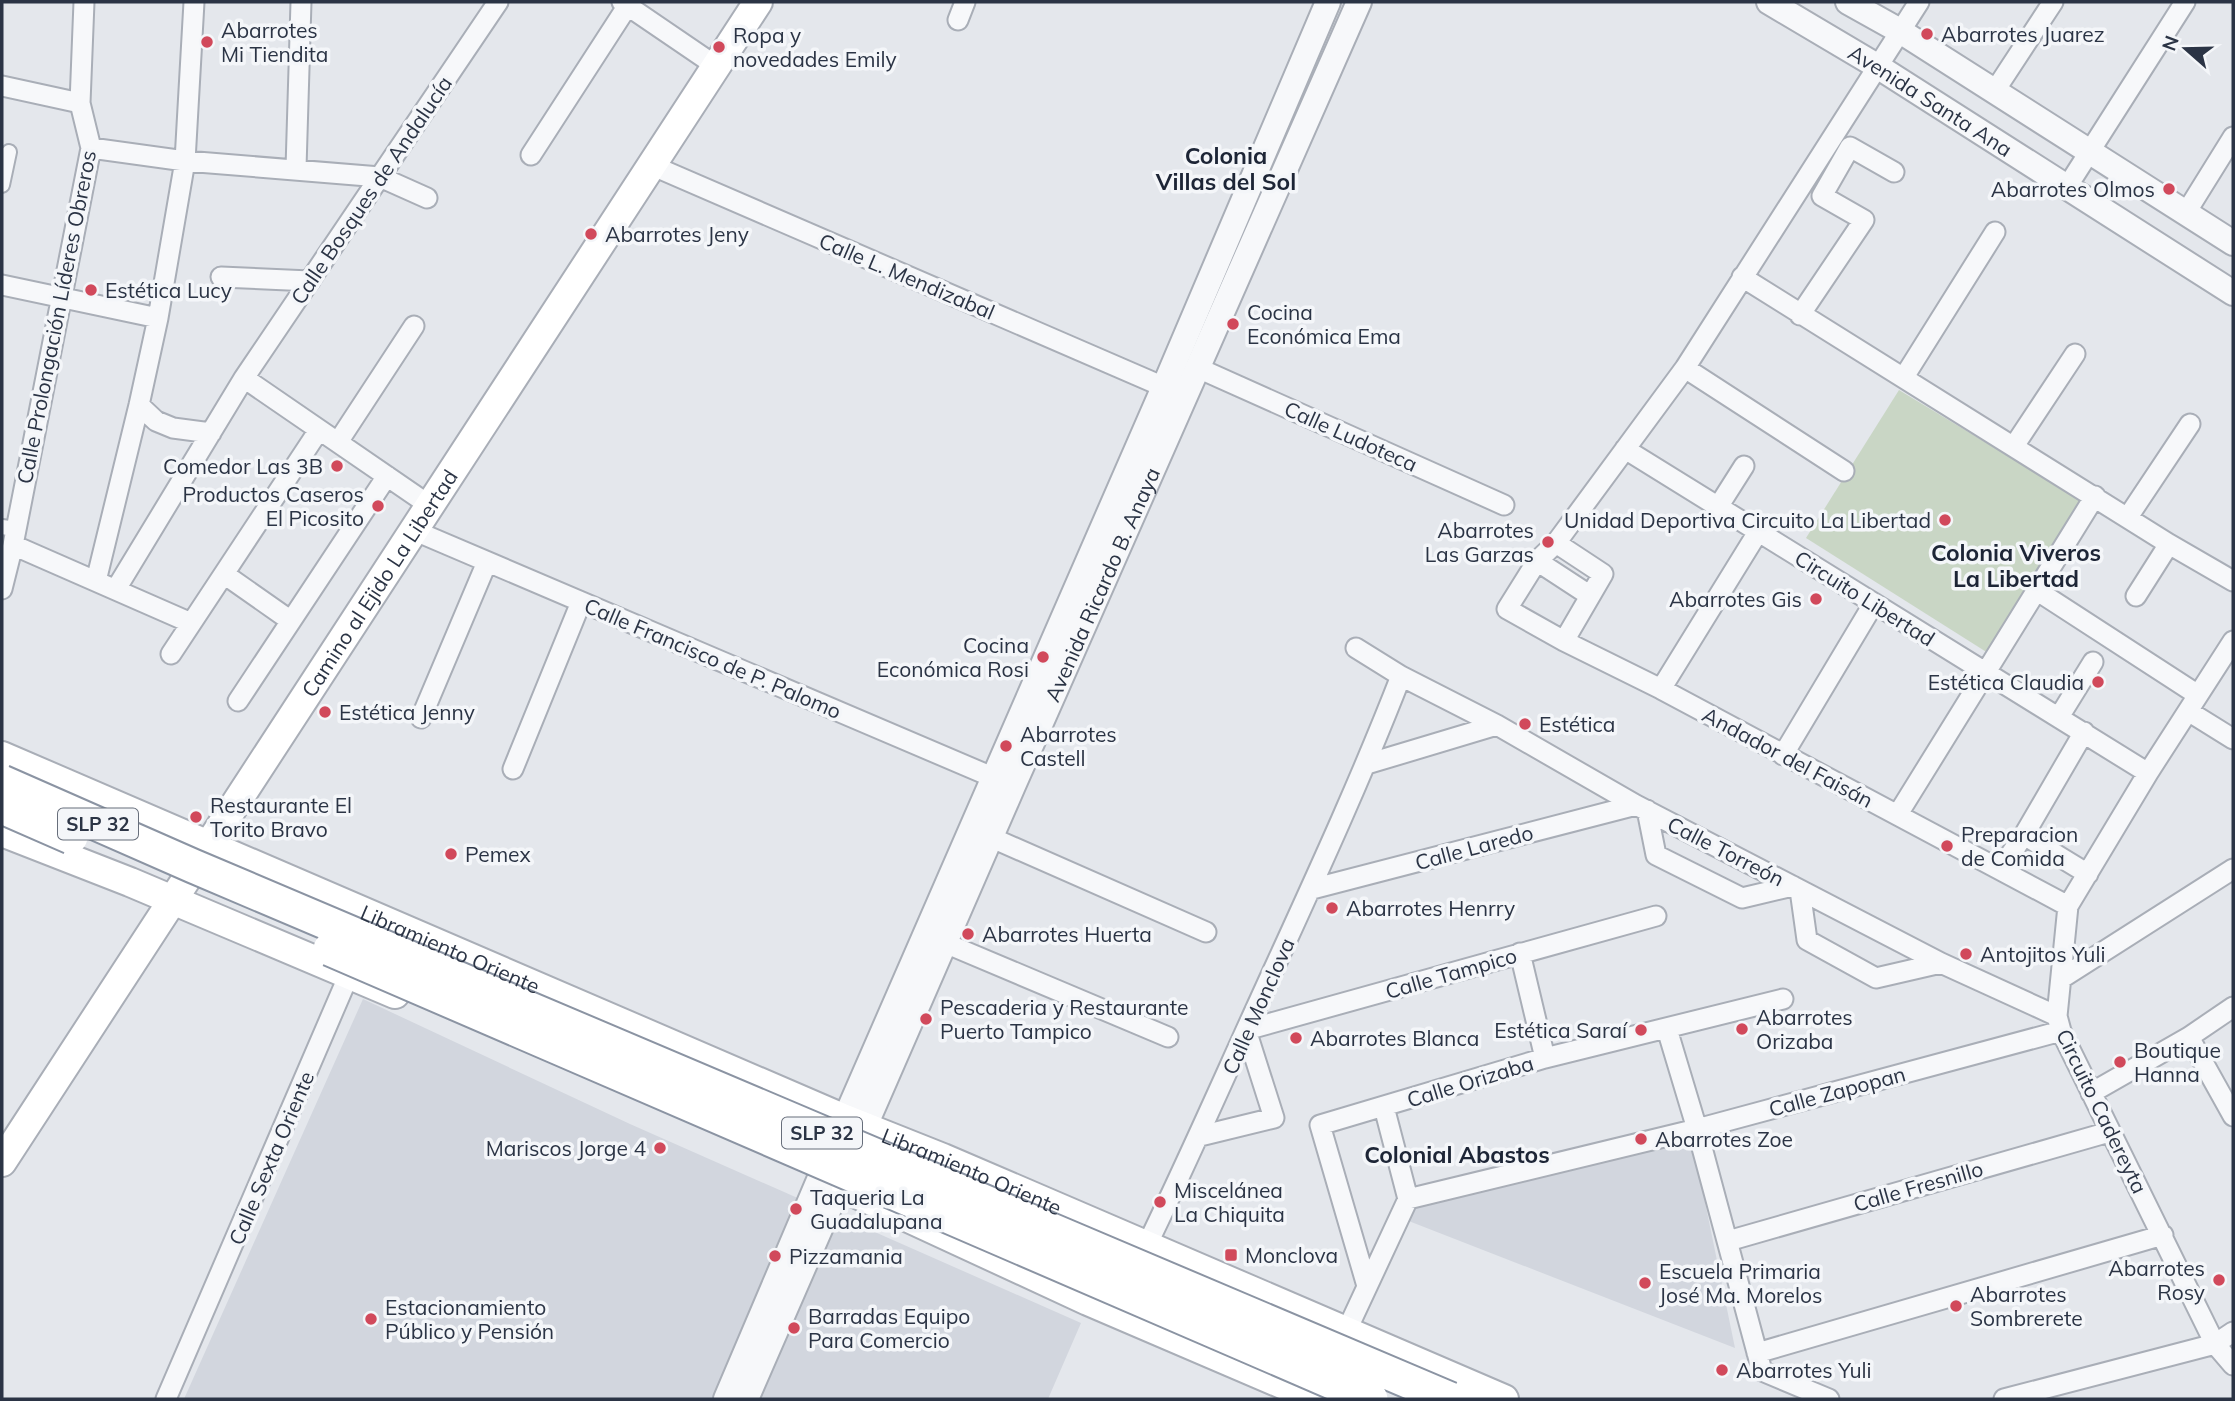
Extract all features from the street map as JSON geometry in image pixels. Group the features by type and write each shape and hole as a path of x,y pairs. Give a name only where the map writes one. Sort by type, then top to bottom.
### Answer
{"highway":[{"name":"SLP 32","path":"2,782 188,874 1371,1399"},
{"name":"SLP 32","path":"2,807 188,874"},
{"name":"Libramiento Oriente","path":"188,874 1450,1399"}],"main road":[{"name":"Camino al Ejido La Libertad","path":"2,1163 758,2"},
{"path":"2,756 155,822 188,874 349,976 831,1182 1088,1301 1317,1399"},
{"path":"2,832 130,882 188,874"},
{"name":"Libramiento Oriente","path":"188,874 373,915 1504,1399"},
{"path":"724,1136 744,1137 762,1125 767,1115 769,1104 766,1093 761,1083 750,1077"},
{"path":"935,1230 918,1215 915,1205 917,1183 933,1167 955,1164 966,1168"}],"street":[{"name":"Calle Prolongación Líderes Obreros","path":"2,589 10,533 91,148 80,103 84,2"},
{"path":"96,580 158,318 184,161 194,2"},
{"path":"296,169 301,2"},
{"name":"Calle Bosques de Andalucía","path":"116,589 244,378 498,2"},
{"name":"Avenida Ricardo B. Anaya","path":"746,1399 855,1123 1084,595 1164,387 1328,2"},
{"name":"Avenida Ricardo B. Anaya","path":"1084,595 1198,368 1359,2"},
{"name":"Avenida Santa Ana","path":"1769,2 1877,66 2233,293"},
{"name":"Avenida Santa Ana","path":"1848,2 1900,31 2187,211 2233,243"},
{"path":"1589,595 1537,561 1556,543 1685,368 1919,2"},
{"path":"1994,92 2053,2"},
{"path":"2067,187 2185,2"},
{"path":"531,155 627,3 716,66"},
{"path":"2,86 80,103"},
{"path":"2187,211 2233,137"},
{"path":"1800,315 1864,220 1822,196 1850,147 1894,172"},
{"path":"91,148 184,161 380,177 427,198"},
{"path":"2,185 9,152"},
{"name":"Calle L. Mendizabal","path":"651,165 1164,387"},
{"path":"1904,377 1995,232"},
{"path":"221,277 310,281"},
{"path":"1742,277 2169,544 2233,581"},
{"path":"2,285 158,318"},
{"path":"338,442 414,326"},
{"path":"2014,446 2075,354"},
{"name":"Calle Ludoteca","path":"1198,368 1504,505"},
{"path":"1685,368 1844,471"},
{"path":"244,378 429,505"},
{"path":"139,405 156,421 173,428 211,433"},
{"path":"2128,517 2190,424"},
{"path":"171,654 319,430"},
{"name":"Circuito Libertad","path":"1625,449 2148,774"},
{"path":"1718,508 1744,466"},
{"path":"239,701 387,476"},
{"path":"1898,814 2095,496"},
{"name":"Calle Francisco de P. Palomo","path":"413,530 1002,782"},
{"path":"10,533 96,580 191,623"},
{"path":"1661,690 1758,533"},
{"path":"1556,543 1603,574 1564,641"},
{"path":"2136,596 2169,544"},
{"name":"Andador del Faisán","path":"1537,561 1507,609 2001,868 2068,906"},
{"path":"421,718 487,562"},
{"path":"224,574 291,621"},
{"path":"2036,590 2193,703 2233,739"},
{"path":"513,769 581,602"},
{"path":"1783,755 1874,603"},
{"path":"2148,774 2233,641"},
{"name":"Calle Torreón","path":"1356,648 1401,676 1497,725 1641,807 2059,1024"},
{"path":"2059,717 2093,663"},
{"name":"Calle Monclova","path":"1146,1247 1200,1136 1312,888 1367,764 1401,676"},
{"path":"1367,764 1497,725"},
{"path":"2001,868 2024,835 2084,732"},
{"name":"Circuito Cadereyta","path":"2148,774 2068,906 2059,1024 2109,1132 2215,1344 2233,1365"},
{"name":"Avenida Ricardo B. Anaya","path":"855,1123 945,943 990,837 1002,782"},
{"path":"1641,807 1656,855 1742,898 1796,888 1807,940 1876,978 1941,963"},
{"name":"Calle Laredo","path":"1312,888 1641,807"},
{"path":"130,882 141,878 157,859 160,847 155,822"},
{"path":"2024,835 2088,874"},
{"path":"990,837 1206,932"},
{"path":"2062,978 2233,869"},
{"name":"Calle Sexta Oriente","path":"166,1399 373,915"},
{"name":"Calle Tampico","path":"1246,1030 1657,916"},
{"path":"945,943 1168,1037"},
{"path":"415,1002 412,985 419,961 427,954 450,948"},
{"path":"1520,953 1545,1058"},
{"name":"Calle Orizaba","path":"1367,1286 1320,1125 1545,1058 1783,999"},
{"path":"2091,1093 2189,1037 2233,1007"},
{"name":"Calle Zapopan","path":"1408,1199 1697,1129 2059,1024"},
{"path":"1667,1029 1697,1129 1762,1371 1829,1399"},
{"path":"1200,1136 1274,1118 1246,1030"},
{"path":"2189,1037 2233,1116"},
{"path":"1346,1332 1408,1199 1384,1107"},
{"name":"Calle Fresnillo","path":"1728,1241 2109,1132"},
{"name":"Avenida Ricardo B. Anaya","path":"726,1399 831,1182"},
{"path":"1757,1353 2163,1236"},
{"path":"2004,1399 2215,1344 2233,1332"}],"shaded area":[{"path":"363,999 630,1124 1081,1323 1048,1399 184,1399"},
{"name":"Escuela Primaria José Ma. Morelos","path":"1691,1134 1735,1348 1401,1218 1409,1201"}],"green space":[{"name":"Unidad Deportiva Circuito La Libertad","path":"1899,390 2084,502 1988,653 1806,538"}],"place":[{"name":"Abarrotes Juarez","path":"1927,34"},
{"name":"Abarrotes Mi Tiendita","path":"207,42"},
{"name":"Ropa y novedades Emily","path":"719,47"},
{"name":"Abarrotes Olmos","path":"2169,189"},
{"name":"Abarrotes Jeny","path":"591,234"},
{"name":"Estética Lucy","path":"91,290"},
{"name":"Cocina Económica Ema","path":"1233,324"},
{"name":"Comedor Las 3B","path":"337,466"},
{"name":"Productos Caseros El Picosito","path":"378,506"},
{"name":"Unidad Deportiva Circuito La Libertad","path":"1945,520"},
{"name":"Abarrotes Las Garzas","path":"1548,542"},
{"name":"Abarrotes Gis","path":"1816,599"},
{"name":"Cocina Económica Rosi","path":"1043,657"},
{"name":"Estética Claudia","path":"2098,682"},
{"name":"Estética Jenny","path":"325,712"},
{"name":"Estética","path":"1525,724"},
{"name":"Abarrotes Castell","path":"1006,746"},
{"name":"Restaurante El Torito Bravo","path":"196,817"},
{"name":"Preparacion de Comida","path":"1947,846"},
{"name":"Pemex","path":"451,854"},
{"name":"Abarrotes Henrry","path":"1332,908"},
{"name":"Abarrotes Huerta","path":"968,934"},
{"name":"Antojitos Yuli","path":"1966,954"},
{"name":"Pescaderia y Restaurante Puerto Tampico","path":"926,1019"},
{"name":"Abarrotes Orizaba","path":"1742,1029"},
{"name":"Estética Saraí","path":"1641,1030"},
{"name":"Abarrotes Blanca","path":"1296,1038"},
{"name":"Boutique Hanna","path":"2120,1062"},
{"name":"Abarrotes Zoe","path":"1641,1139"},
{"name":"Mariscos Jorge 4","path":"660,1148"},
{"name":"Miscelánea La Chiquita","path":"1160,1202"},
{"name":"Taqueria La Guadalupana","path":"796,1209"},
{"name":"Monclova","path":"1231,1255"},
{"name":"Pizzamania","path":"775,1256"},
{"name":"Abarrotes Rosy","path":"2219,1280"},
{"name":"Escuela Primaria José Ma. Morelos","path":"1645,1283"},
{"name":"Abarrotes Sombrerete","path":"1956,1306"},
{"name":"Estacionamiento Público y Pensión","path":"371,1319"},
{"name":"Barradas Equipo Para Comercio","path":"794,1328"},
{"name":"Abarrotes Yuli","path":"1722,1370"}],"district":[{"name":"Colonia Villas del Sol","path":"1226,168"},
{"name":"Colonia Viveros La Libertad","path":"2016,565"},
{"name":"Colonial Abastos","path":"1457,1154"}]}
